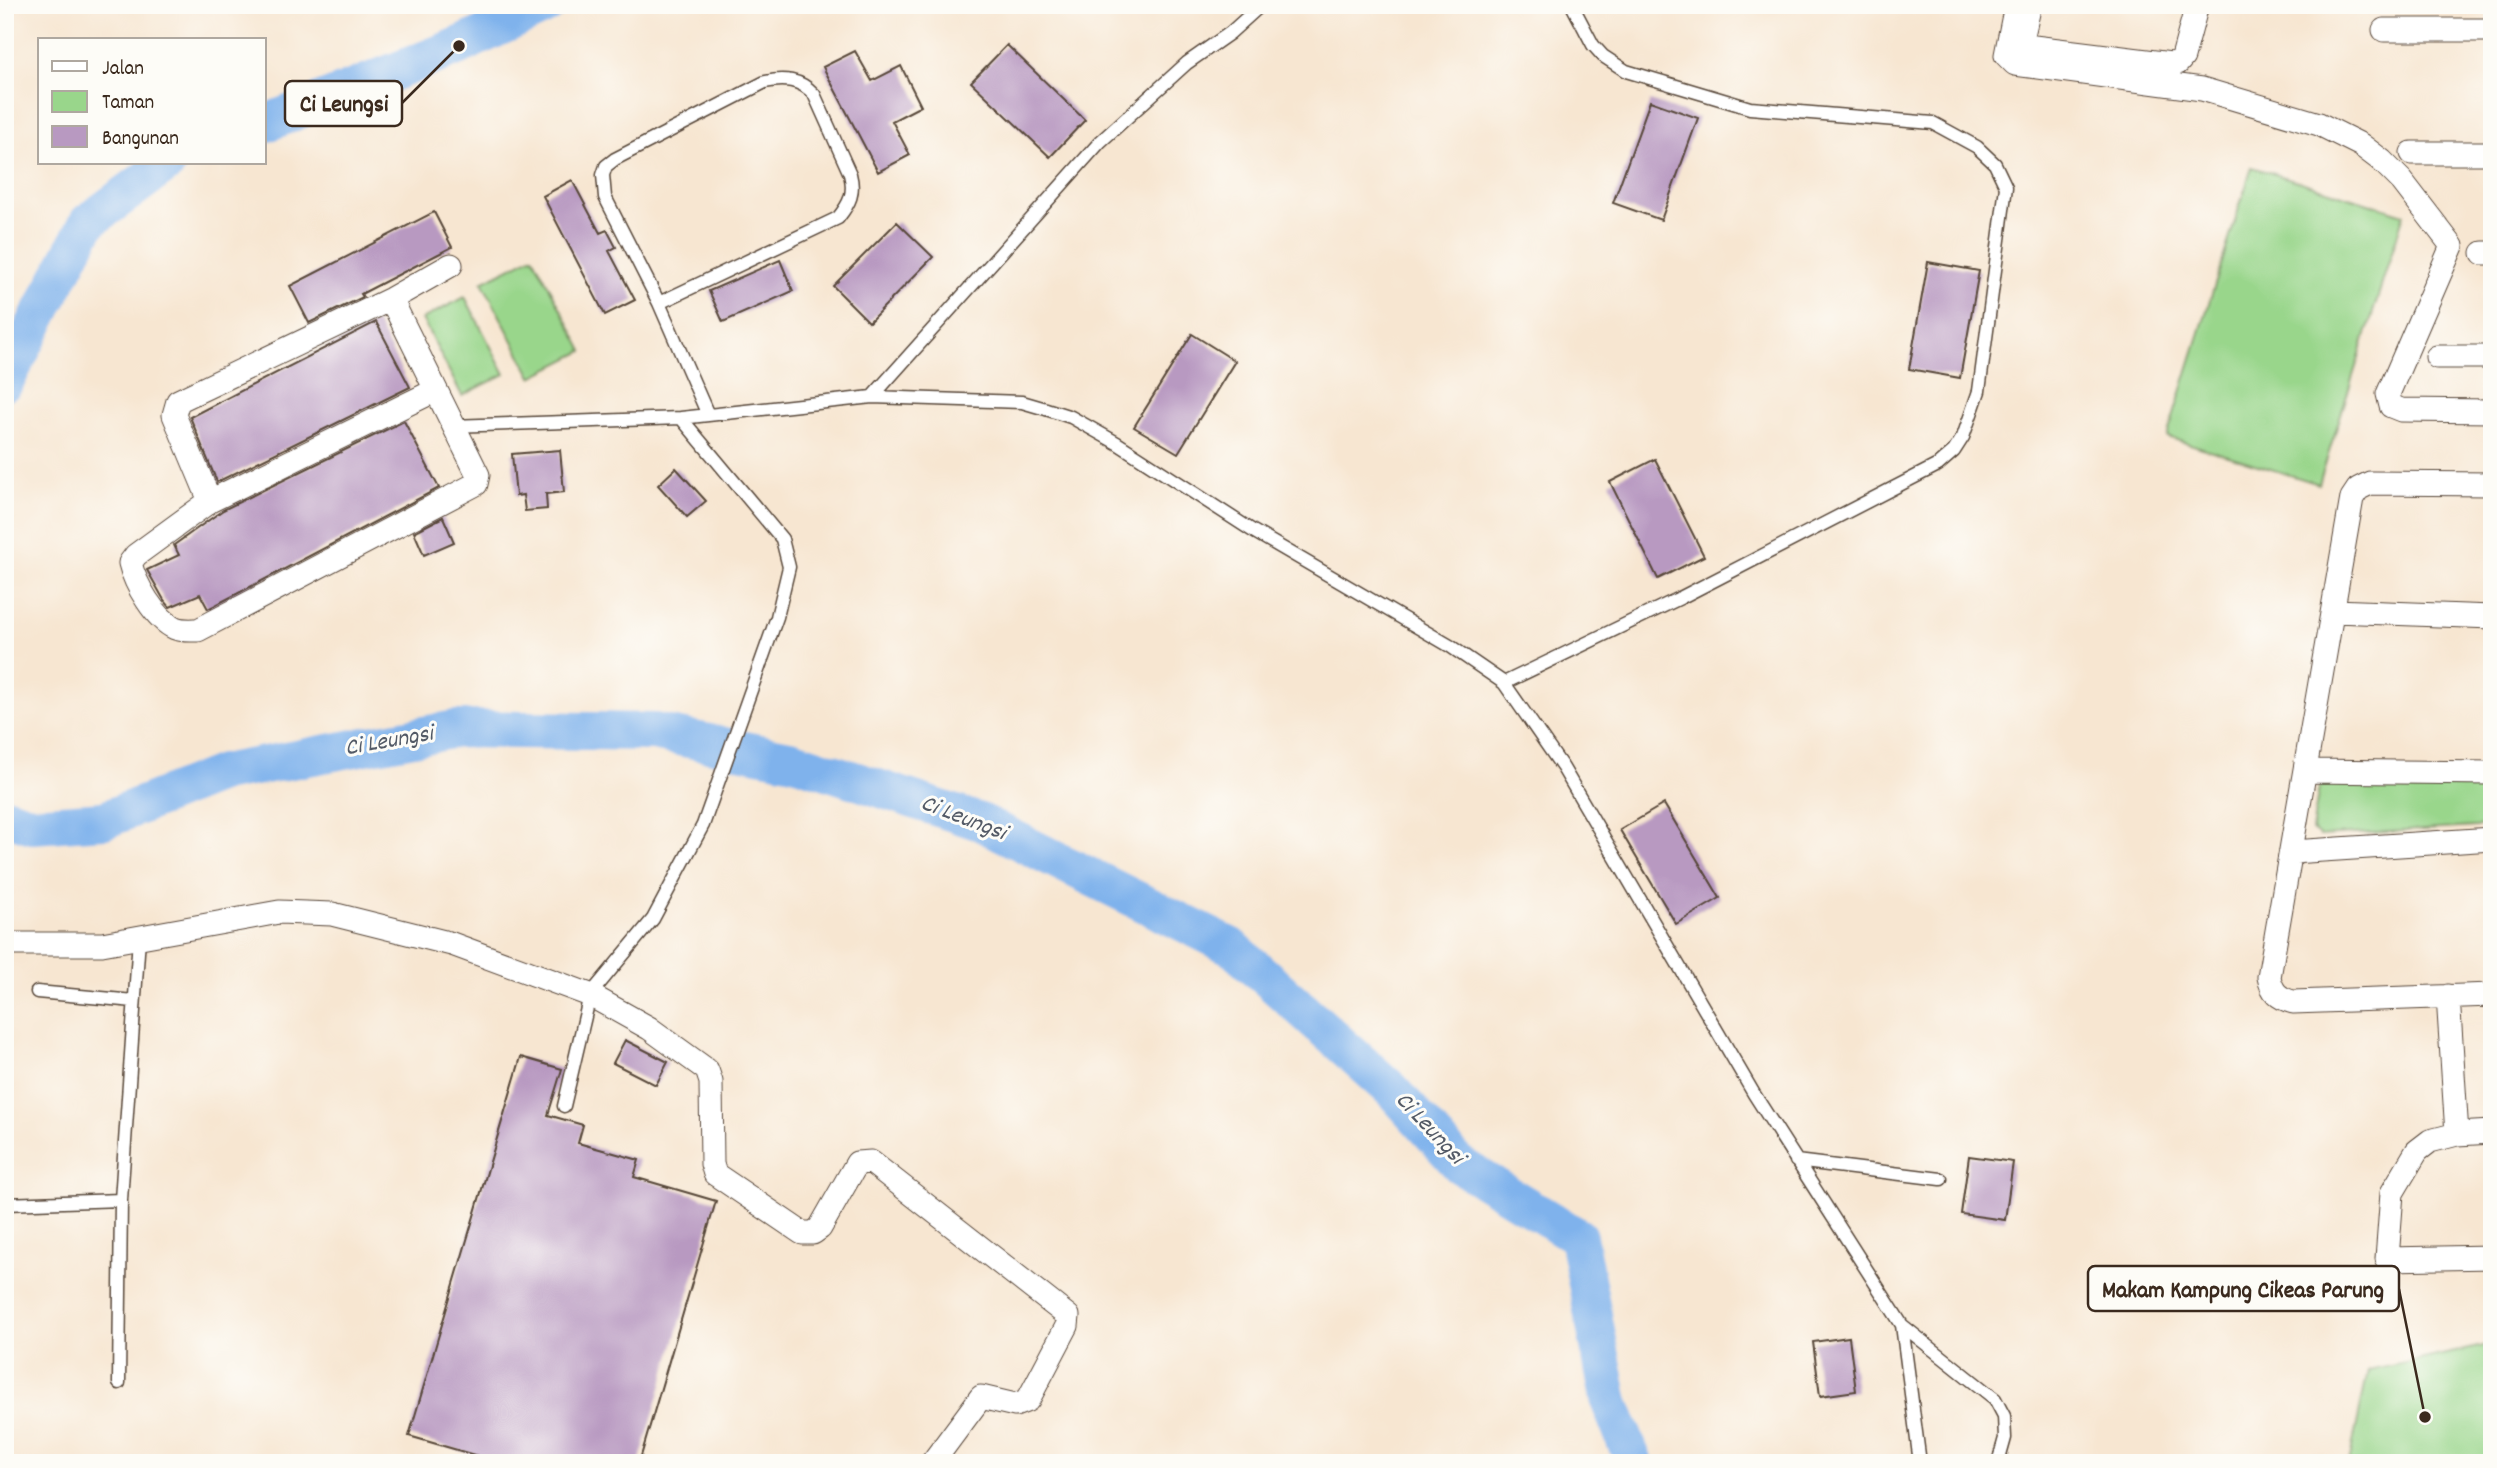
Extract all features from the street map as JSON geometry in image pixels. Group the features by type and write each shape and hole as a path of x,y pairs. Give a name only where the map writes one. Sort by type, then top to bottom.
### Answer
{"street":[{"path":"2016,5 2006,47 2006,55 2015,64 2202,89 2319,124 2361,145 2382,161 2402,181 2452,246 2388,394 2390,406 2401,410 2492,411"},
{"path":"2029,5 2023,36 2026,46 2171,64 2178,63 2183,57 2197,5"},
{"path":"2384,30 2492,30"},
{"path":"2412,153 2492,153"},
{"path":"210,501 174,415 178,401 391,299 451,265"},
{"path":"391,299 451,426 478,475 474,486 198,630 177,629 162,620 133,574 131,563 136,555 210,501 434,391"},
{"path":"2437,357 2492,357"},
{"path":"2492,484 2370,483 2358,489 2352,498 2307,771 2269,977 2272,990 2281,999 2292,1002 2492,995"},
{"path":"2334,611 2492,617"},
{"path":"2307,771 2492,773"},
{"path":"2292,852 2492,839"},
{"path":"5,944 102,944 279,912 332,914 452,944 590,995 649,1028 707,1070 711,1082 712,1164 720,1180 802,1233 808,1233 820,1228 857,1163 871,1161 1068,1316 1067,1326 1028,1400 1015,1405 981,1396 932,1463"},
{"path":"2448,996 2458,1134"},
{"path":"2492,1132 2458,1134 2430,1140 2417,1151 2392,1193 2387,1259 2492,1257"}],"lane":[{"path":"872,397 1100,142 1187,63 1230,33 1261,5"},
{"path":"1504,683 1817,528 1938,465 1954,451 1964,437 1983,368 2006,187 1995,163 1977,148 1933,123 1750,108 1626,71 1603,56 1593,45 1572,5"},
{"path":"659,303 838,218 849,205 854,188 850,174 814,94 806,86 793,80 765,82 606,166 603,175 605,197 659,303 708,415"},
{"path":"451,426 681,418 872,397 1022,402 1071,417 1253,531 1450,646 1504,683 1576,789 1754,1094 1841,1225 1902,1325 1994,1399 2004,1416 2005,1438 1998,1463"},
{"path":"564,1106 590,995 653,919 703,825 777,617 789,568 782,539 681,418"},
{"path":"119,1383 121,1199 139,938"},
{"path":"37,992 134,1001"},
{"path":"1796,1161 1941,1179"},
{"path":"5,1205 121,1199"},
{"path":"1902,1325 1920,1463"}],"green space":[{"path":"2252,167 2404,214 2319,484 2167,437"},
{"path":"533,256 583,351 532,377 482,282"},
{"path":"465,297 505,374 462,396 422,319"},
{"path":"2492,775 2492,826 2320,836 2312,830 2320,781"},
{"path":"2492,1344 2492,1463 2349,1463 2368,1371"}],"building":[{"path":"1007,45 1085,120 1050,157 971,82"},
{"path":"855,51 872,81 901,66 921,106 892,121 910,155 878,172 823,67"},
{"path":"1650,101 1698,118 1661,220 1613,203"},
{"path":"572,180 600,233 607,230 616,247 609,251 635,300 605,315 543,196"},
{"path":"434,212 452,247 361,294 363,297 309,323 290,286"},
{"path":"897,222 933,257 869,322 833,286"},
{"path":"780,260 793,291 723,322 709,291"},
{"path":"1928,262 1979,271 1960,378 1909,369"},
{"path":"376,322 410,387 217,482 190,417"},
{"path":"1192,334 1235,361 1178,453 1134,427"},
{"path":"404,421 439,488 208,609 200,594 170,607 164,600 147,570 179,555 174,545 223,510"},
{"path":"560,450 564,492 546,494 547,509 525,511 523,495 516,496 512,454"},
{"path":"1655,459 1704,556 1658,579 1610,482"},
{"path":"676,468 706,501 687,517 658,485"},
{"path":"443,517 454,542 424,555 414,532"},
{"path":"1664,804 1720,898 1676,924 1620,830"},
{"path":"625,1040 668,1062 656,1085 613,1063"},
{"path":"521,1057 562,1069 548,1115 583,1125 578,1143 639,1160 634,1177 716,1201 639,1463 502,1463 409,1436"},
{"path":"1969,1156 2013,1162 2005,1220 1961,1214"},
{"path":"1849,1337 1856,1391 1820,1396 1813,1342"}],"waterway":[{"name":"Ci Leungsi","path":"266,123 459,46 547,5"},
{"name":"Ci Leungsi","path":"5,382 88,222 167,164"},
{"name":"Ci Leungsi","path":"5,816 32,825 104,820 222,773 456,729 654,732 794,760 980,822 1232,947 1392,1090 1460,1165 1578,1237 1610,1403 1634,1463"}],"place":[{"name":"Ci Leungsi","path":"459,46"},
{"name":"Makam Kampung Cikeas Parung","path":"2425,1417"}]}
